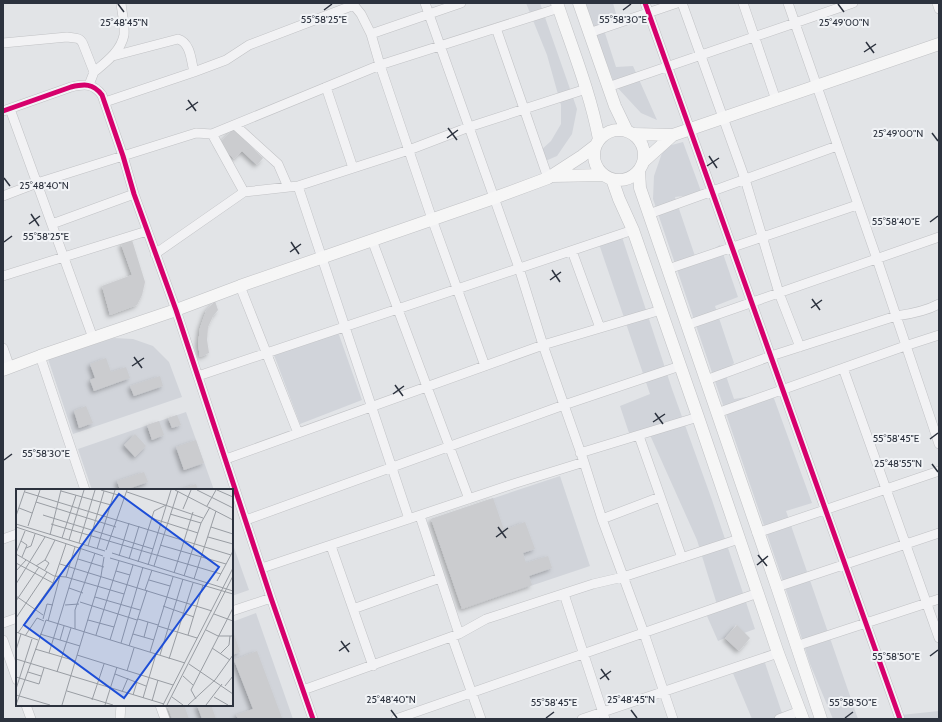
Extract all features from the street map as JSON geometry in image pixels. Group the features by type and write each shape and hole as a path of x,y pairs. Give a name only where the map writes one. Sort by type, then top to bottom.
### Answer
{"main road":[{"path":"579,3 614,106 631,133 640,140 643,147 644,155 641,166 640,188 821,719"},
{"path":"558,5 595,117 597,142 594,154 595,162 598,170 608,177 633,230 778,653 801,715"},
{"path":"550,177 608,177 620,180 627,179 634,175 641,166 673,135 939,44"},
{"path":"7,369 40,356 176,310 550,177 582,156 605,133 612,130 620,129 631,133 673,135"}],"street":[{"path":"89,85 94,72 113,56 124,37 121,3"},
{"path":"425,3 519,268 543,345 602,519 665,692 673,719"},
{"path":"371,34 461,3"},
{"path":"645,3 753,302 900,719"},
{"path":"589,33 677,3"},
{"path":"682,3 745,179 779,293 800,347"},
{"path":"743,3 776,100"},
{"path":"788,3 877,259 939,444"},
{"path":"608,87 853,3"},
{"path":"937,3 939,9"},
{"path":"105,102 226,60 249,45 353,4 361,14 371,34 380,65 456,289 485,366"},
{"path":"3,196 37,183 196,133 212,134 380,65 496,28 558,5"},
{"path":"496,28 524,110 550,177"},
{"path":"3,43 68,37 78,38 83,44 94,72"},
{"path":"113,56 178,39 182,40 188,47 194,72"},
{"path":"94,338 37,183 7,110 71,87 82,85 89,85 97,89 105,102 134,194 176,310 271,598 313,719"},
{"path":"326,87 353,168"},
{"path":"155,254 244,192 298,186 409,150 469,127 586,89"},
{"path":"235,125 278,164 288,187"},
{"path":"212,134 244,192"},
{"path":"649,214 837,146"},
{"path":"298,186 409,519"},
{"path":"52,224 134,194"},
{"path":"668,268 857,205"},
{"path":"198,376 633,230"},
{"path":"3,276 147,231"},
{"path":"687,325 939,238"},
{"path":"372,240 469,499"},
{"path":"572,251 600,328"},
{"path":"240,286 298,433"},
{"path":"706,380 771,356 896,316 910,314 939,304"},
{"path":"226,459 543,345 661,310"},
{"path":"717,413 939,335"},
{"path":"3,348 7,369"},
{"path":"40,356 85,489"},
{"path":"246,520 564,405 680,366"},
{"path":"843,368 939,638"},
{"path":"262,568 420,516 639,436 698,418"},
{"path":"639,436 682,558"},
{"path":"758,532 939,471"},
{"path":"602,519 660,497"},
{"path":"420,516 440,578 455,636 481,719"},
{"path":"777,587 939,533"},
{"path":"3,539 16,534"},
{"path":"303,690 455,636 486,619 593,584 623,577 739,539"},
{"path":"331,546 373,666"},
{"path":"353,609 440,578"},
{"path":"564,594 604,716"},
{"path":"396,719 424,714 472,693 758,594"},
{"path":"233,611 271,598"},
{"path":"796,646 939,599"},
{"path":"3,623 16,618"},
{"path":"3,640 16,677"},
{"path":"582,719 604,716 665,692 778,653"},
{"path":"26,706 30,719"},
{"path":"120,719 121,706"},
{"path":"160,706 165,719"},
{"path":"779,719 801,715"}],"shaded area":[{"path":"526,3 540,3 577,109 572,134 557,156 543,162 539,152 551,141 561,124 561,105 547,55"},
{"path":"585,3 613,3 618,21 603,27 616,67 633,66 657,120 641,113 615,85"},
{"path":"683,142 702,194 675,197 696,259 720,245 738,297 715,306 734,363 725,373 734,399 772,393 812,503 786,511 858,719 833,719 810,664 653,199 654,176 662,153 668,146"},
{"path":"621,234 672,389 712,500 755,629 744,633 736,625 725,638 718,641 707,616 719,611 697,540 650,435 632,442 620,406 650,394 599,244"},
{"path":"338,332 362,400 300,424 274,355"},
{"path":"114,338 133,339 153,346 169,362 182,397 73,434 48,359"},
{"path":"186,412 214,489 92,489 78,449"},
{"path":"560,476 590,566 462,609 431,519"},
{"path":"233,545 249,590 233,596"},
{"path":"256,613 293,719 172,719 167,706 233,706 233,622"},
{"path":"764,660 784,719 752,719 732,671"},
{"path":"939,711 939,719 902,719 901,715"}],"building":[{"path":"233,129 263,158 257,165 242,151 234,159 219,144"},
{"path":"132,240 145,282 142,295 137,305 110,315 102,286 132,275 121,244"},
{"path":"215,301 218,310 213,316 208,327 207,340 209,353 200,357 198,344 200,328 206,311"},
{"path":"106,358 111,372 126,367 130,378 94,391 90,380 95,378 90,364"},
{"path":"160,376 163,386 134,396 130,386"},
{"path":"86,406 93,423 79,428 74,411"},
{"path":"177,415 181,425 172,428 168,418"},
{"path":"159,421 164,435 152,440 147,425"},
{"path":"135,434 146,446 135,457 124,445"},
{"path":"196,440 204,463 184,470 176,447"},
{"path":"144,472 148,482 128,489 120,489 117,481"},
{"path":"196,484 198,489 182,489"},
{"path":"493,498 504,530 525,522 535,549 523,553 526,563 548,556 552,568 529,576 532,585 462,609 431,519"},
{"path":"737,625 750,638 739,651 725,638"},
{"path":"233,634 240,652 233,655"},
{"path":"257,651 282,718 238,719 236,715 253,709 234,660"},
{"path":"167,706 184,706 189,719 172,719"},
{"path":"197,706 211,706 216,719 202,719"}],"cycle path":[{"path":"645,3 900,719"},
{"path":"3,111 76,86 92,86 102,95 123,156 134,194 176,310 271,598 313,719"}]}
